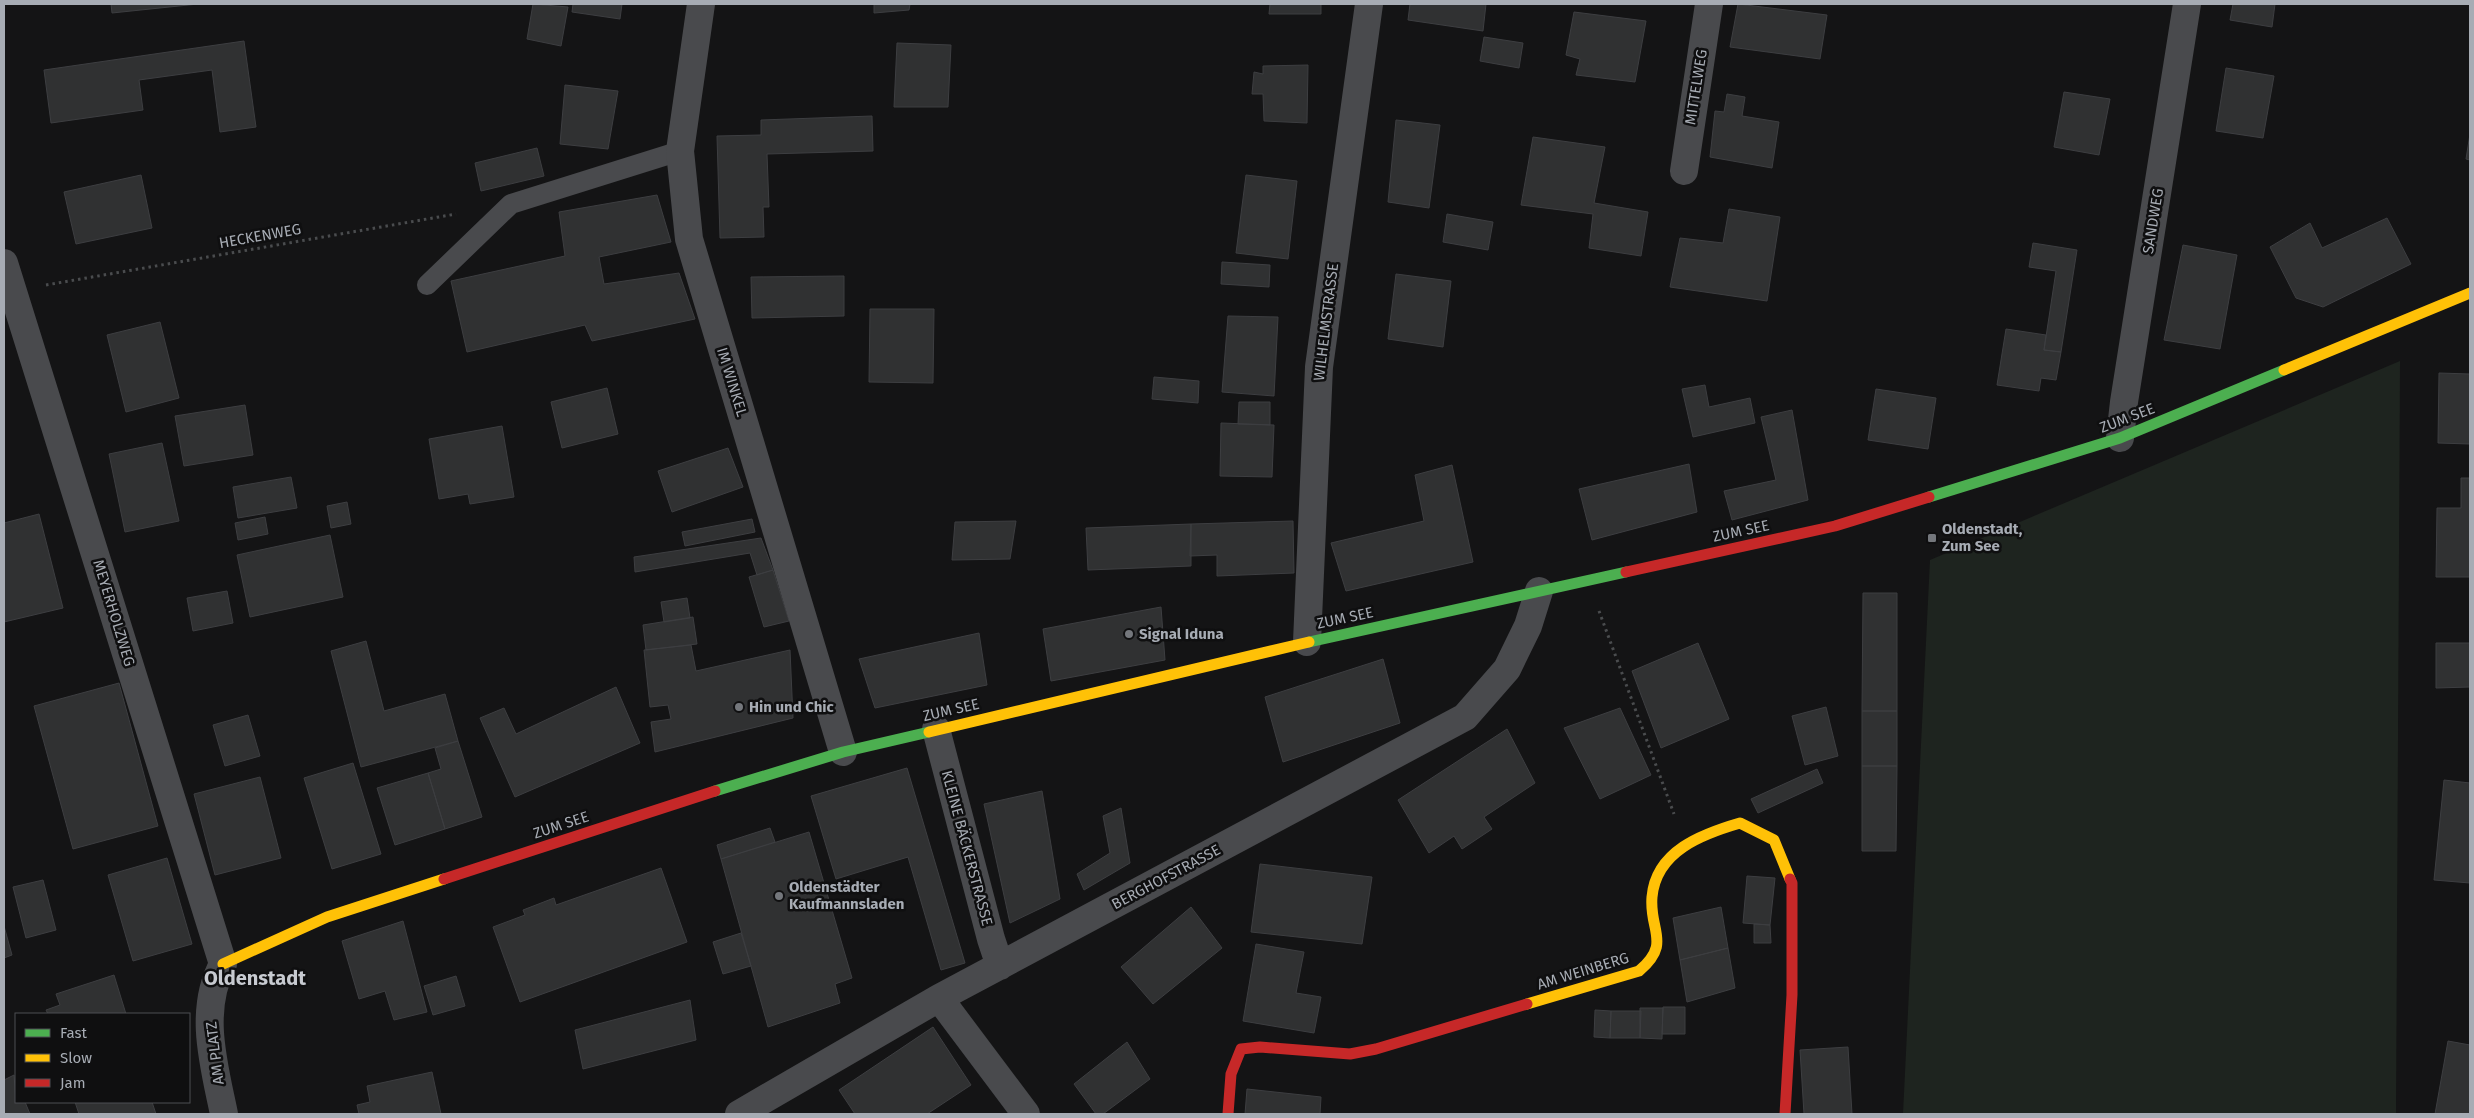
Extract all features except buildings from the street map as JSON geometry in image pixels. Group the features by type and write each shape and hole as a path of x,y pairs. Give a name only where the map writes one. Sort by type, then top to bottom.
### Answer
{"street":[{"name":"IM WINKEL","path":"701,4 680,151 689,239 844,752"},
{"name":"WILHELMSTRASSE","path":"1308,642 1319,367 1369,4"},
{"name":"MITTELWEG","path":"1684,171 1709,4"},
{"name":"SANDWEG","path":"2120,438 2125,392 2188,4"},
{"name":"MEYERHOLZWEG","path":"4,263 223,964"},
{"name":"ZUM SEE","path":"223,964 327,917 730,786 844,752 1308,642 1587,579 1835,526 2120,438 2470,293"},
{"name":"BERGHOFSTRASSE","path":"739,1114 939,998 1465,716 1507,669 1528,626 1539,591"},
{"name":"KLEINE BÄCKERSTRASSE","path":"936,729 990,939 1000,966"},
{"name":"AM WEINBERG","path":"1228,1114 1231,1074 1241,1049 1260,1047 1350,1054 1376,1049 1639,971 1653,958 1658,936 1652,899 1656,880 1665,862 1685,845 1706,832 1740,823 1774,840 1792,883 1792,995 1785,1114"},
{"name":"AM PLATZ","path":"223,964 215,978 212,992 210,1032 224,1114"},
{"path":"939,998 1026,1114"}],"lane":[{"path":"427,285 511,204 680,151"}],"path":[{"name":"HECKENWEG","path":"13,291 511,204"},
{"path":"1587,579 1685,845"}],"shaded area":[{"path":"2400,361 2396,1114 1903,1114 1930,560"}],"traffic: fast":[{"path":"1929,497 2120,438 2284,370"},
{"path":"1309,642 1626,572"},
{"path":"715,791 843,752 929,732"}],"traffic: slow":[{"path":"2284,370 2470,293"},
{"path":"929,732 1309,642"},
{"path":"1527,1004 1639,971 1649,961 1655,952 1657,944 1652,909 1655,881 1662,868 1672,856 1697,839 1740,823 1774,840 1790,879"},
{"path":"223,964 327,917 444,879"}],"traffic: jam":[{"path":"1626,572 1835,526 1929,497"},
{"path":"444,879 715,791"},
{"path":"1785,1114 1792,995 1792,883 1790,879"},
{"path":"1228,1114 1231,1074 1241,1049 1260,1047 1350,1054 1376,1049 1527,1004"}],"place":[{"name":"Oldenstadt, Zum See","path":"1932,538"},
{"name":"Signal Iduna","path":"1129,634"},
{"name":"Hin und Chic","path":"739,707"},
{"name":"Oldenstädter Kaufmannsladen","path":"779,896"}],"district":[{"name":"Oldenstadt","path":"255,978"}]}
